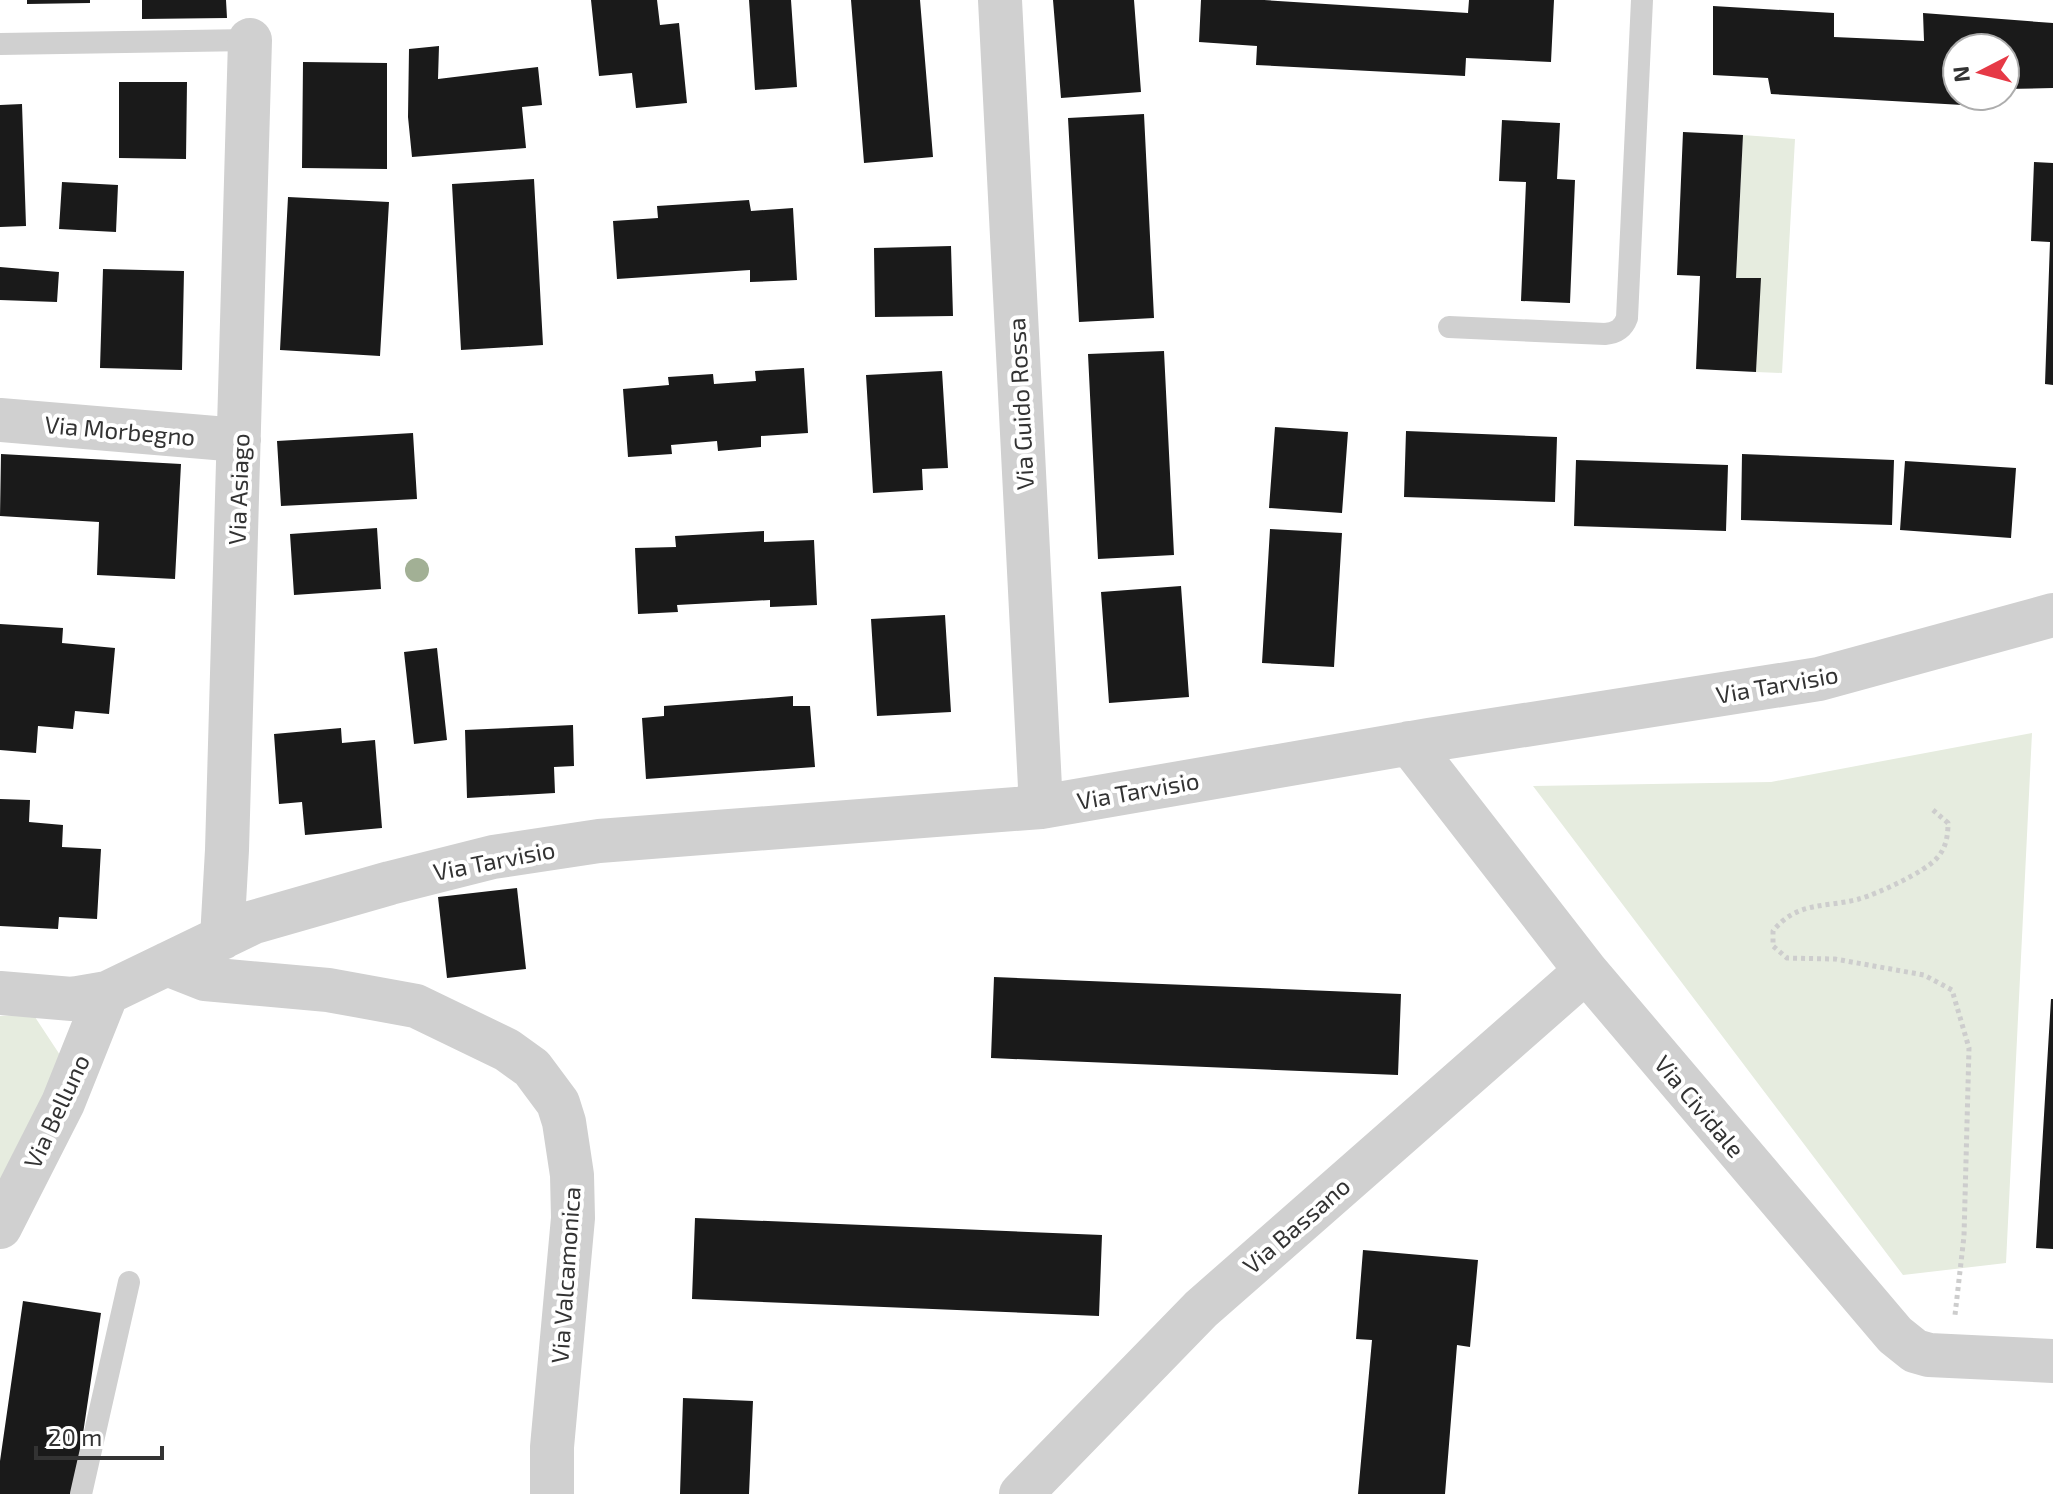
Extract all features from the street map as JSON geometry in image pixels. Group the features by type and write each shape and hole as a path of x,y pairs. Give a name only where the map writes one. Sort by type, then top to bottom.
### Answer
{"street":[{"name":"Via Guido Rossa","path":"1000,0 1041,807"},
{"name":"Via Asiago","path":"222,938 250,40"},
{"name":"Via Morbegno","path":"0,420 239,440"},
{"name":"Via Tarvisio","path":"90,996 167,964 254,922 493,857 599,841 1041,807 1409,743 1819,679 2053,615"},
{"name":"Via Cividale","path":"1409,743 1586,971 1895,1335 1915,1351 1929,1355 2053,1361"},
{"name":"Via Valcamonica","path":"167,964 205,979 328,990 416,1006 507,1050 532,1068 547,1087 558,1103 564,1122 572,1175 573,1208 552,1447 552,1494"},
{"name":"Via Bassano","path":"1021,1494 1201,1309 1586,971"},
{"path":"0,993 90,996"},
{"name":"Via Belluno","path":"0,1227 63,1103 90,996"}],"lane":[{"path":"1449,327 1605,334 1624,325 1627,318 1642,0"},
{"path":"0,44 250,40"},
{"path":"81,1494 129,1282"}],"path":[{"path":"1933,810 1948,823 1948,838 1937,859 1908,878 1860,899 1804,909 1783,918 1773,931 1773,946 1787,958 1835,959 1924,975 1952,990 1969,1048 1964,1236 1951,1356"}],"shaded area":[{"path":"1743,135 1795,139 1782,373 1756,372 1760,279 1736,278"},
{"path":"2032,733 2006,1263 1903,1275 1533,786 1771,782"},
{"path":"33,1014 60,1055 46,1098 0,1187 0,1016"}],"building":[{"path":"27,0 90,0 90,3 27,4"},
{"path":"142,0 226,0 227,18 142,19"},
{"path":"591,0 657,0 660,25 679,23 687,103 636,108 632,73 599,76"},
{"path":"749,0 791,0 797,87 755,90"},
{"path":"851,0 920,0 933,157 864,163"},
{"path":"1053,0 1134,0 1141,92 1061,98"},
{"path":"1201,0 1264,0 1468,13 1469,0 1554,0 1551,62 1466,58 1465,76 1256,65 1257,46 1199,42"},
{"path":"1713,6 1834,13 1834,37 1924,41 1923,13 2053,23 2053,88 2021,89 2021,32 1941,32 1941,104 1771,94 1768,78 1713,75"},
{"path":"439,46 438,79 538,67 542,105 522,107 526,148 412,157 408,117 409,49"},
{"path":"303,62 387,63 387,169 302,168"},
{"path":"119,82 187,82 186,159 119,158"},
{"path":"22,104 26,226 0,227 0,105"},
{"path":"1144,114 1154,318 1079,322 1068,118"},
{"path":"1502,120 1560,123 1557,179 1575,180 1570,303 1521,301 1526,182 1499,181"},
{"path":"1683,132 1743,135 1736,278 1761,278 1756,372 1696,369 1700,276 1677,275"},
{"path":"2034,162 2053,163 2053,385 2045,384 2050,242 2031,241"},
{"path":"534,179 543,345 461,350 452,184"},
{"path":"62,182 118,185 116,232 59,229"},
{"path":"288,197 389,202 380,356 280,350"},
{"path":"749,200 751,211 793,208 797,280 750,282 750,270 617,279 613,221 658,218 657,206"},
{"path":"951,246 953,316 875,317 874,248"},
{"path":"0,267 59,272 57,302 0,300"},
{"path":"103,269 184,271 182,370 100,368"},
{"path":"1164,351 1174,555 1098,559 1088,354"},
{"path":"804,368 808,433 761,436 761,447 718,451 717,441 671,445 672,454 628,457 623,389 669,385 668,377 713,374 714,384 756,381 755,371"},
{"path":"942,371 948,468 922,469 923,490 873,493 866,375"},
{"path":"1275,427 1348,432 1342,513 1269,508"},
{"path":"1406,431 1557,437 1555,502 1404,497"},
{"path":"413,433 417,499 281,506 277,441"},
{"path":"1,454 181,464 175,579 97,575 99,522 0,516"},
{"path":"1742,454 1894,460 1892,525 1741,520"},
{"path":"1576,460 1728,465 1726,531 1574,526"},
{"path":"1905,461 2016,468 2011,538 1900,530"},
{"path":"377,528 381,589 294,595 290,534"},
{"path":"1270,529 1342,533 1334,667 1262,663"},
{"path":"764,531 764,542 814,540 817,605 770,607 770,600 677,605 678,612 638,614 635,548 676,547 675,536"},
{"path":"1181,586 1189,697 1109,703 1101,592"},
{"path":"945,615 951,712 877,716 871,619"},
{"path":"0,624 63,628 62,643 115,648 109,714 75,711 73,729 38,726 36,753 0,750"},
{"path":"437,648 447,740 414,744 404,652"},
{"path":"793,696 793,706 810,706 815,767 646,779 642,718 664,716 664,706"},
{"path":"573,725 574,766 554,767 555,793 467,798 465,730"},
{"path":"341,728 342,743 375,740 382,828 305,835 302,802 279,804 274,734"},
{"path":"0,799 30,800 29,822 63,825 62,847 101,849 97,919 59,917 58,929 0,926"},
{"path":"517,888 526,969 447,978 438,897"},
{"path":"994,977 1401,994 1398,1075 991,1058"},
{"path":"2053,999 2053,1249 2036,1248"},
{"path":"695,1218 1102,1235 1099,1316 692,1299"},
{"path":"1363,1250 1478,1260 1470,1347 1457,1345 1445,1494 1358,1494 1372,1340 1356,1339"},
{"path":"23,1301 101,1313 74,1494 0,1494 0,1461"},
{"path":"683,1398 753,1401 749,1494 680,1494"}]}
